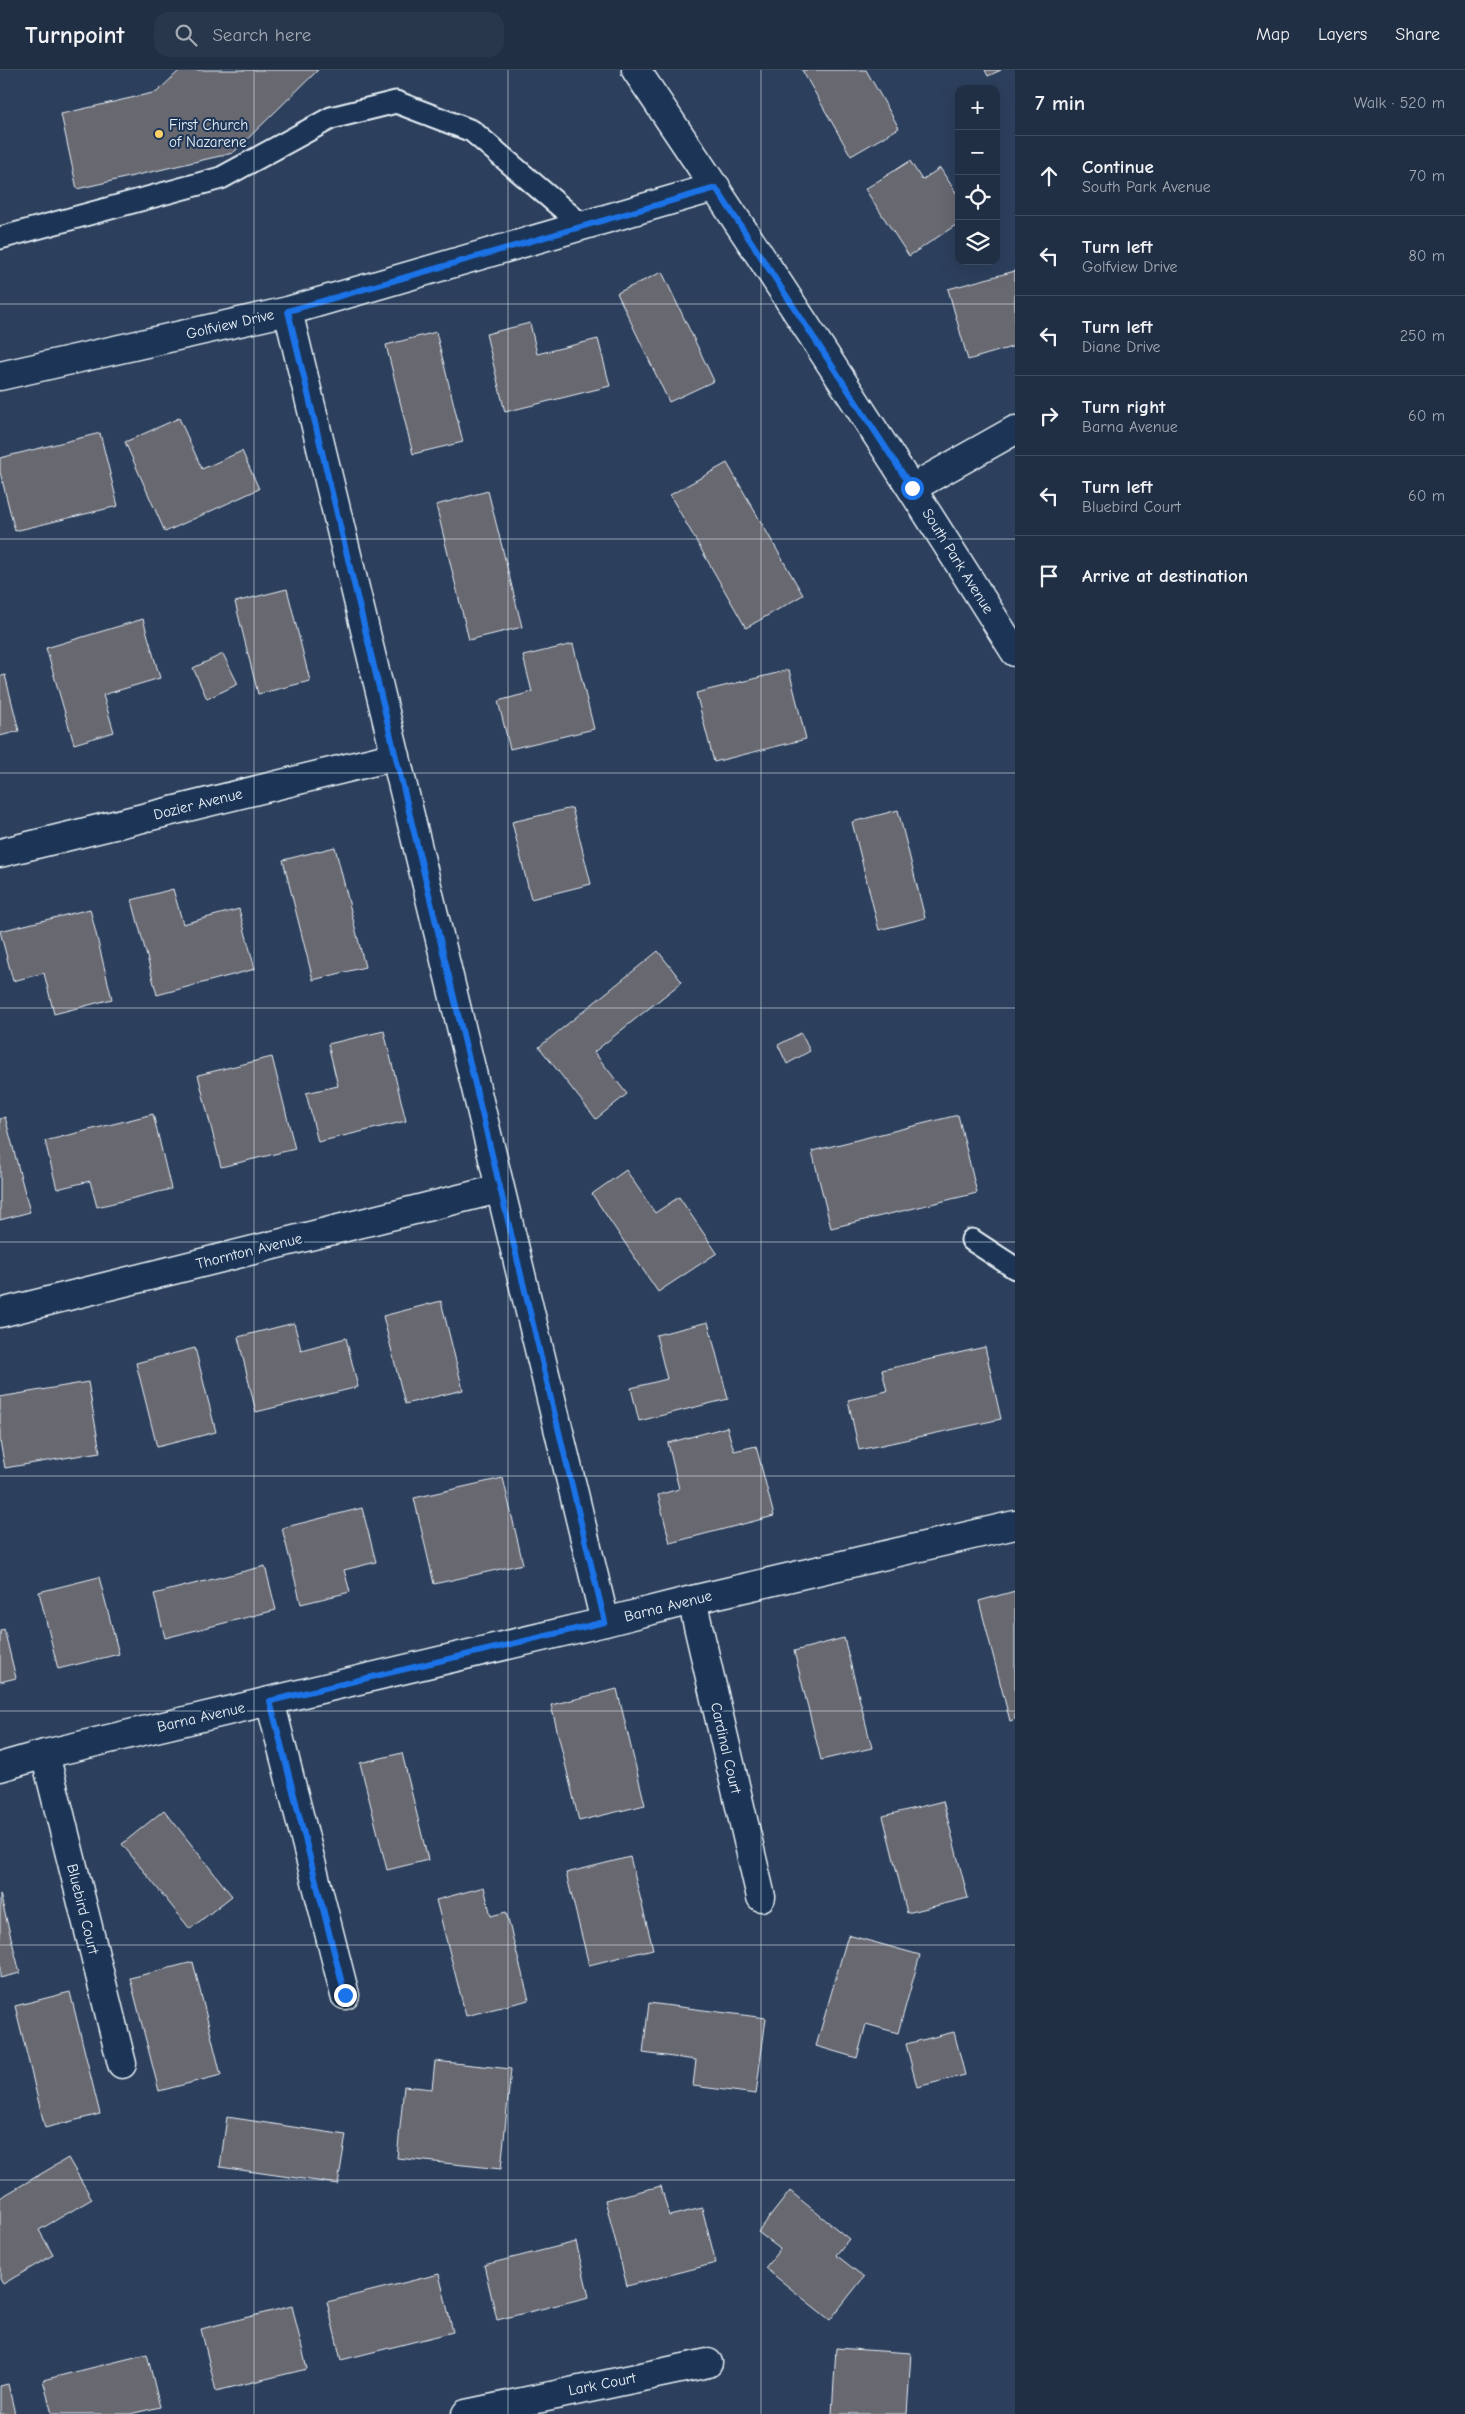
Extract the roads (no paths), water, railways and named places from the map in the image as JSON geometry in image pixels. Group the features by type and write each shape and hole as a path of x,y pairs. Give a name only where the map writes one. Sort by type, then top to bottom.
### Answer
{"street":[{"name":"South Park Avenue","path":"636,70 716,188 912,488 1015,652"},
{"name":"Golfview Drive","path":"0,376 288,311 716,188"},
{"path":"288,311 605,1622"},
{"path":"912,488 1015,430"},
{"name":"Dozier Avenue","path":"0,853 396,756"},
{"name":"Thornton Avenue","path":"0,1313 499,1189"},
{"name":"Barna Avenue","path":"0,1767 45,1754 692,1600 1015,1526"},
{"name":"Cardinal Court","path":"692,1600 761,1896"},
{"path":"270,1701 345,1995"},
{"name":"Bluebird Court","path":"45,1754 122,2064"},
{"name":"Lark Court","path":"466,2414 708,2363"}],"lane":[{"path":"0,238 221,178 331,118 396,102 472,131 583,226"},
{"path":"972,1240 1015,1268"}],"place":[{"name":"First Church of Nazarene","path":"159,134"}]}
